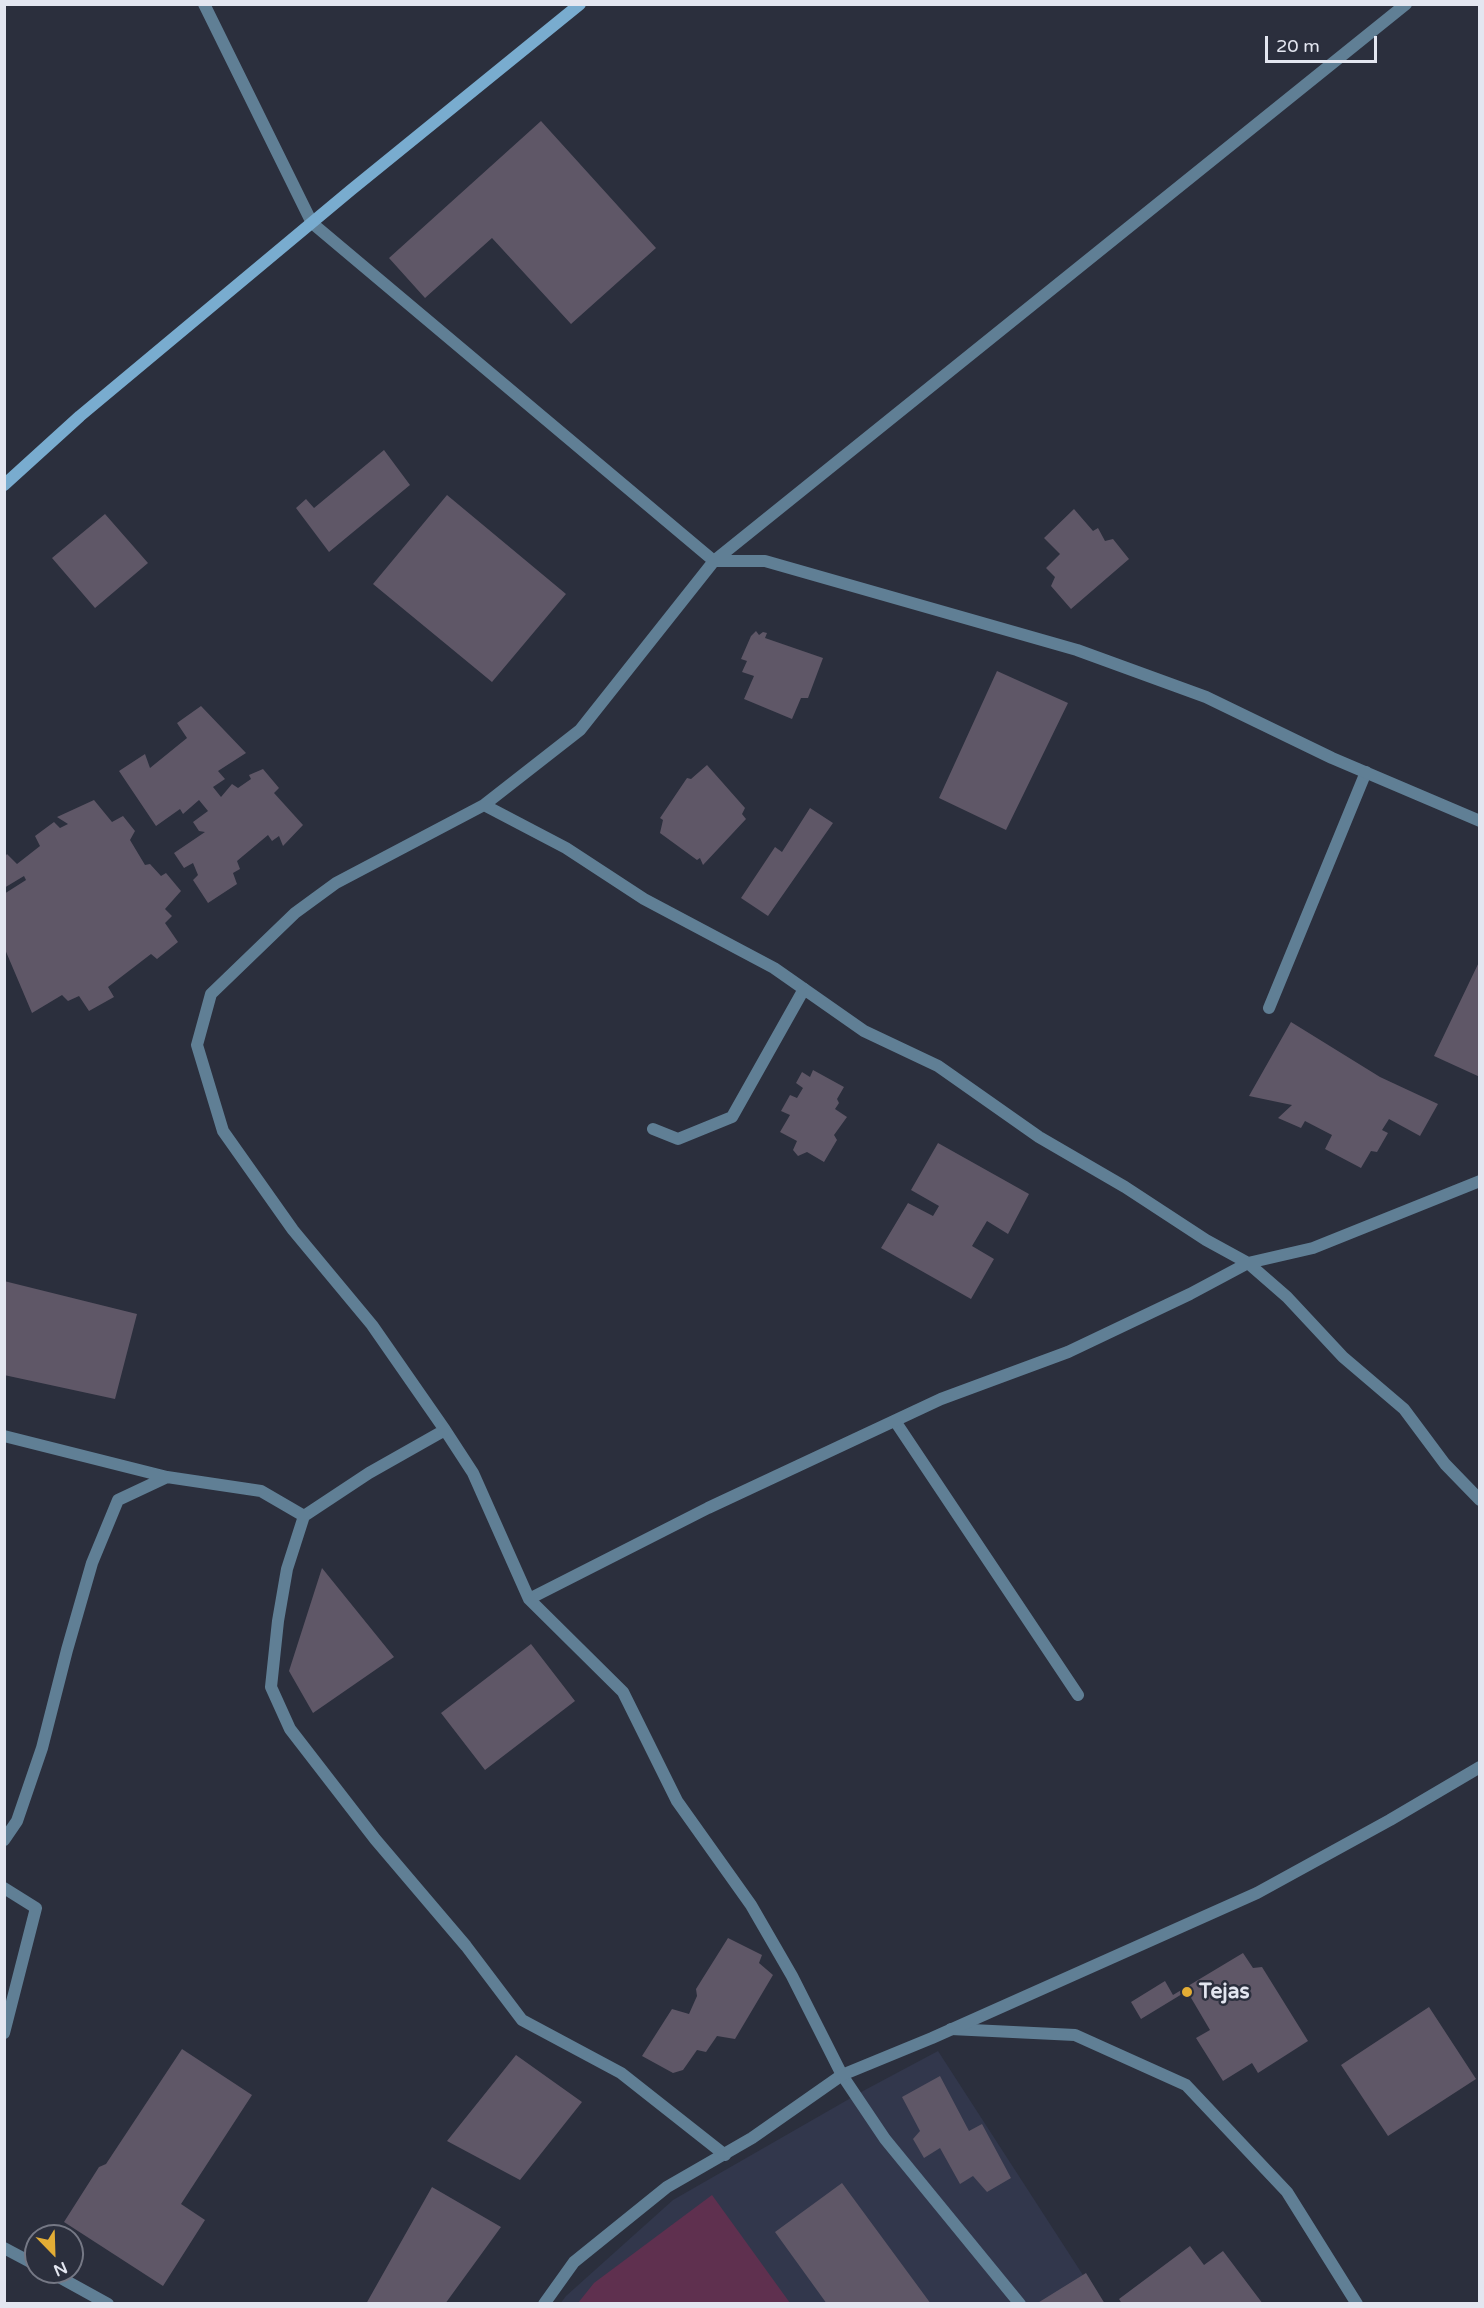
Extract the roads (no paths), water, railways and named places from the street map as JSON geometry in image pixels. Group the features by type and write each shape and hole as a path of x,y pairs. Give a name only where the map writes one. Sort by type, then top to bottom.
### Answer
{"main road":[{"path":"4,485 80,416 580,4"}],"street":[{"path":"204,4 312,223 714,561 765,561 1077,650 1206,697 1366,772 1479,821"},
{"path":"1020,2304 885,2139 842,2074 792,1976 751,1905 677,1801 623,1692 529,1599 473,1473 445,1430 372,1325 293,1230 223,1131 197,1045 211,994 295,913 336,883 484,805 580,730 714,561 1406,4"},
{"path":"1269,1008 1366,772"},
{"path":"484,805 566,848 644,899 774,968 864,1031 938,1066 1040,1137 1125,1187 1206,1240 1248,1263 1287,1297 1343,1357 1404,1409 1446,1464 1479,1500"},
{"path":"653,1129 678,1139 732,1117 804,989"},
{"path":"529,1599 708,1508 941,1399 1068,1352 1190,1294 1248,1263 1313,1248 1479,1181"},
{"path":"895,1421 1078,1695"},
{"path":"445,1430 369,1473 304,1516 287,1569 271,1687 290,1729 375,1839 466,1946 522,2020 621,2073 725,2155"},
{"path":"4,1436 167,1477 261,1491 304,1516"},
{"path":"4,1840 17,1821 42,1748 92,1563 118,1500 167,1477"},
{"path":"544,2304 574,2262 667,2187 725,2155 842,2074 951,2029 1257,1893 1390,1820 1479,1767"},
{"path":"4,1888 36,1908 4,2033"},
{"path":"951,2029 1075,2035 1186,2085 1287,2192 1358,2304"},
{"path":"4,2248 24,2259"},
{"path":"72,2284 108,2304"}],"place":[{"name":"Tejas","path":"1187,1992"}]}
